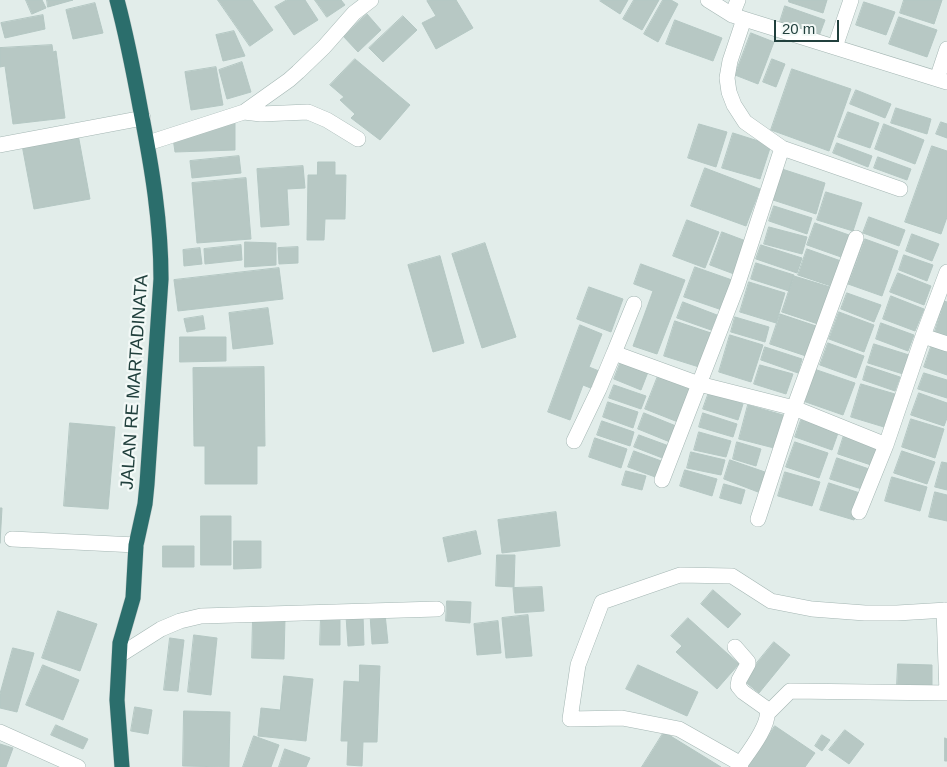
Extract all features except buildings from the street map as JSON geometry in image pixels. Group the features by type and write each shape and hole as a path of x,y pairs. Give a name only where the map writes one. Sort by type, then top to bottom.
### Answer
{"highway":[{"name":"JALAN RE MARTADINATA","path":"117,0 127,37 148,143 161,248 161,279 145,504 136,545 133,598 120,649 117,700 122,767"}],"street":[{"path":"148,143 244,112 289,80 354,13 371,0"},
{"path":"708,0 738,17 942,81 947,49"},
{"path":"738,0 738,17 727,78 729,92 734,105 745,122 782,148 900,189"},
{"path":"835,47 851,0"},
{"path":"244,112 260,114 308,112 327,120 358,139"},
{"path":"0,146 142,118"},
{"path":"662,480 737,286 782,148"},
{"path":"758,519 794,408 856,238"},
{"path":"859,512 886,445 947,272"},
{"path":"574,441 599,389 634,304"},
{"path":"923,336 947,344"},
{"path":"614,353 699,384 794,408 886,445"},
{"path":"12,539 136,545"},
{"path":"680,575 732,576 771,601 812,609 865,613 946,610 947,663 947,692 790,691 768,713 762,729 739,765 679,729 622,718 570,719 578,665 602,602 680,575"},
{"path":"120,649 180,621 201,616 437,609"},
{"path":"735,647 748,662 738,686 766,709 768,713"},
{"path":"0,732 78,767"}]}
